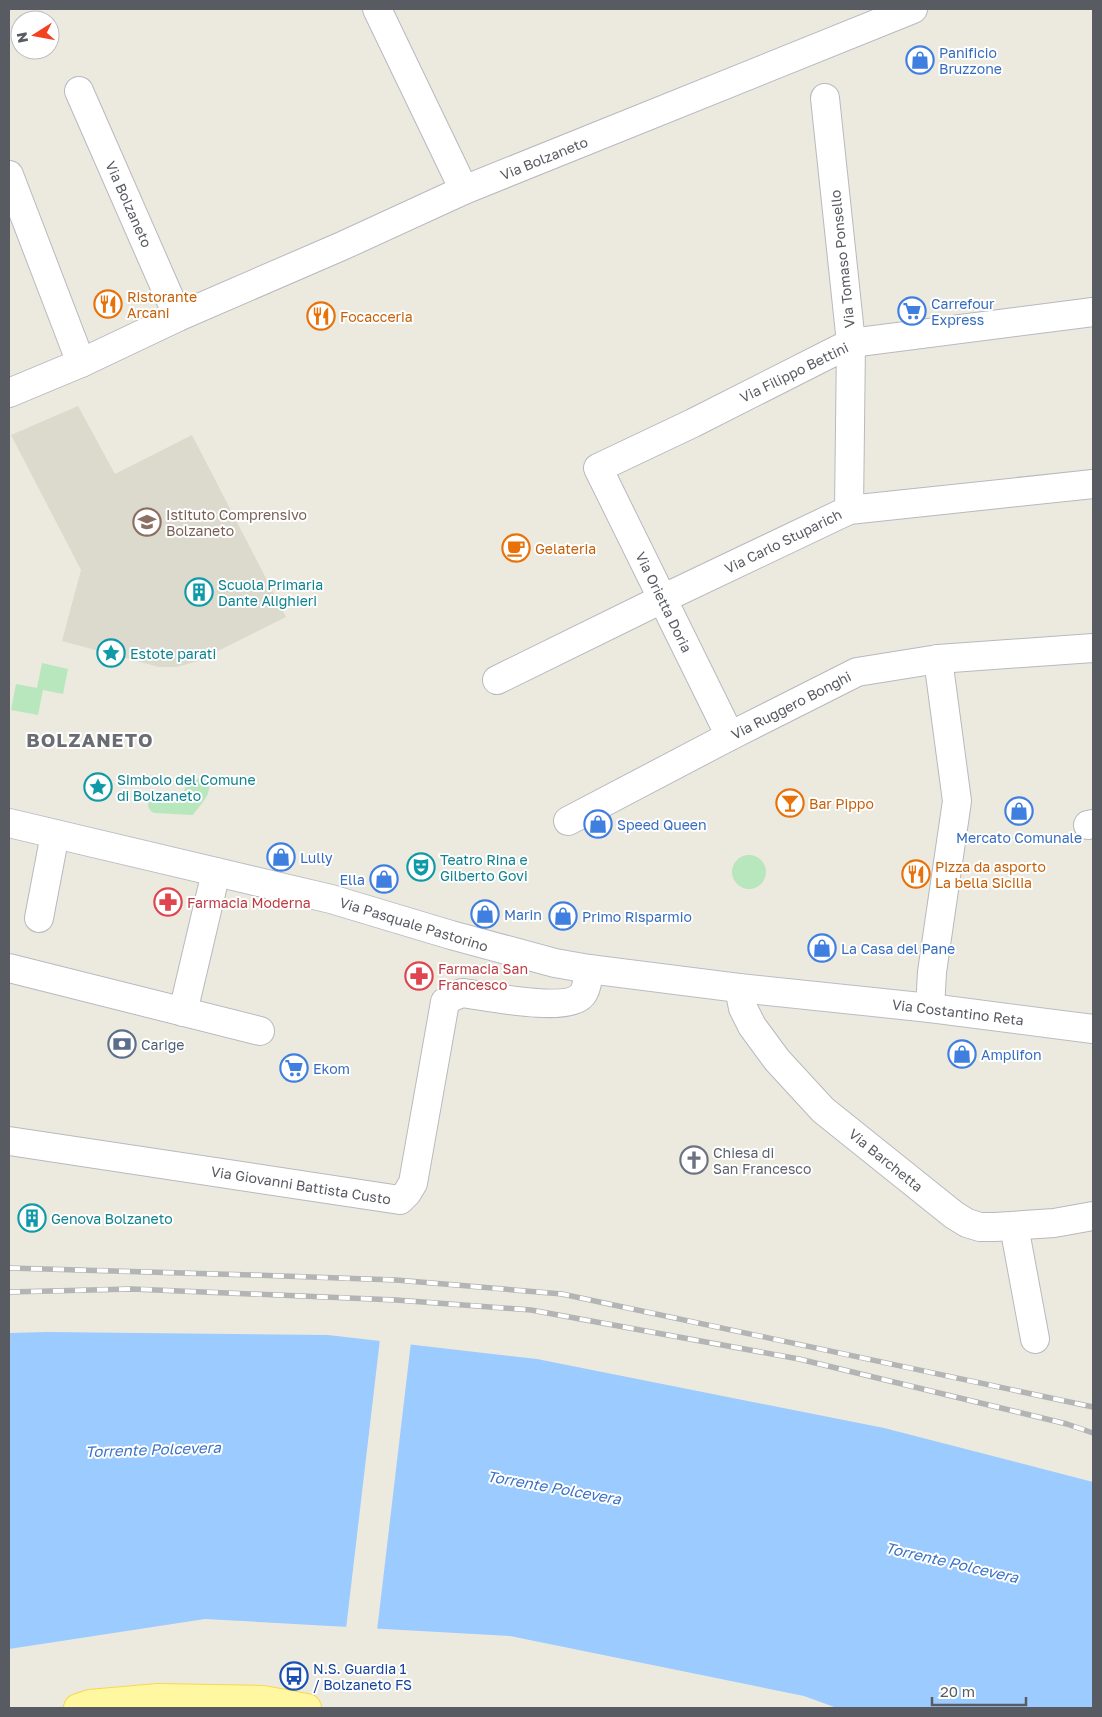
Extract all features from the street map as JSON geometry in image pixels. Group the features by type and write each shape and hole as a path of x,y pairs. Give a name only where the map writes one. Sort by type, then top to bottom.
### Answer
{"main road":[{"path":"87,1707 158,1698 264,1700 307,1708"}],"street":[{"path":"377,9 464,190"},
{"name":"Via Bolzaneto","path":"9,393 81,363 178,317 342,246 464,190 903,11"},
{"name":"Via Bolzaneto","path":"79,91 178,317"},
{"name":"Via Tomaso Ponsello","path":"825,98 851,343 849,510"},
{"path":"9,175 81,363"},
{"name":"Via Filippo Bettini","path":"598,468 693,423 851,343 1093,312"},
{"name":"Via Orietta Doria","path":"598,468 730,736"},
{"name":"Via Carlo Stuparich","path":"497,680 849,510 1093,484"},
{"name":"Via Ruggero Bonghi","path":"568,821 857,672 938,659 1093,648"},
{"path":"930,1008 932,972 957,801 938,659"},
{"name":"Via Pasquale Pastorino","path":"9,823 331,899 555,964 739,988 823,996"},
{"path":"39,918 55,834"},
{"path":"183,1012 216,872"},
{"path":"9,968 260,1031"},
{"name":"Via Giovanni Battista Custo","path":"9,1141 400,1200 407,1193 412,1183 445,1002 452,996 462,993 544,1003 568,1003 584,994 589,969"},
{"name":"Via Barchetta","path":"739,988 743,1008 752,1026 777,1060 823,1110 954,1215 967,1223 980,1226 1054,1223 1093,1216"},
{"name":"Via Costantino Reta","path":"823,996 1093,1029"},
{"path":"1014,1226 1035,1339"}],"shaded area":[{"name":"Istituto Comprensivo Bolzaneto","path":"78,406 115,474 192,435 286,617 198,661 177,667 159,667 62,641 81,570 11,435"}],"green space":[{"path":"42,663 68,669 63,694 43,690 38,715 11,710 16,684 37,688"},
{"path":"202,778 207,782 209,791 193,815 155,813 149,809 148,804 151,799 182,798 184,790 190,782"},
{"path":"749,855 761,860 766,872 761,884 749,889 737,884 732,872 737,860"}],"water":[{"name":"Torrente Polcevera","path":"9,1333 328,1335 537,1359 884,1428 1093,1482 1093,1708 837,1708 804,1696 510,1636 205,1619 9,1649"}],"pier":[{"path":"380,1339 411,1342 377,1631 346,1629"}],"railway":[{"path":"9,1268 396,1280 562,1294 1093,1407"},
{"path":"9,1292 132,1289 396,1300 531,1310 799,1359 1067,1424 1093,1433"}],"place":[{"name":"Panificio Bruzzone","path":"920,60"},
{"name":"Ristorante Arcani","path":"108,304"},
{"name":"Carrefour Express","path":"912,311"},
{"name":"Focacceria","path":"321,316"},
{"name":"Istituto Comprensivo Bolzaneto","path":"147,522"},
{"name":"Gelateria","path":"516,548"},
{"name":"Scuola Primaria Dante Alighieri","path":"199,592"},
{"name":"Estote parati","path":"111,653"},
{"name":"Simbolo del Comune di Bolzaneto","path":"98,787"},
{"name":"Bar Pippo","path":"790,803"},
{"name":"Mercato Comunale","path":"1019,811"},
{"name":"Speed Queen","path":"598,824"},
{"name":"Lully","path":"281,857"},
{"name":"Teatro Rina e Gilberto Govi","path":"421,867"},
{"name":"Pizza da asporto La bella Sicilia","path":"916,874"},
{"name":"Ella","path":"384,879"},
{"name":"Farmacia Moderna","path":"168,902"},
{"name":"Marin","path":"485,914"},
{"name":"Primo Risparmio","path":"563,916"},
{"name":"La Casa del Pane","path":"822,948"},
{"name":"Farmacia San Francesco","path":"419,976"},
{"name":"Carige","path":"122,1044"},
{"name":"Amplifon","path":"962,1054"},
{"name":"Ekom","path":"294,1068"},
{"name":"Chiesa di San Francesco","path":"694,1160"},
{"name":"Genova Bolzaneto","path":"32,1218"},
{"name":"N.S. Guardia 1 / Bolzaneto FS","path":"294,1676"}],"district":[{"name":"BOLZANETO","path":"90,739"}]}
